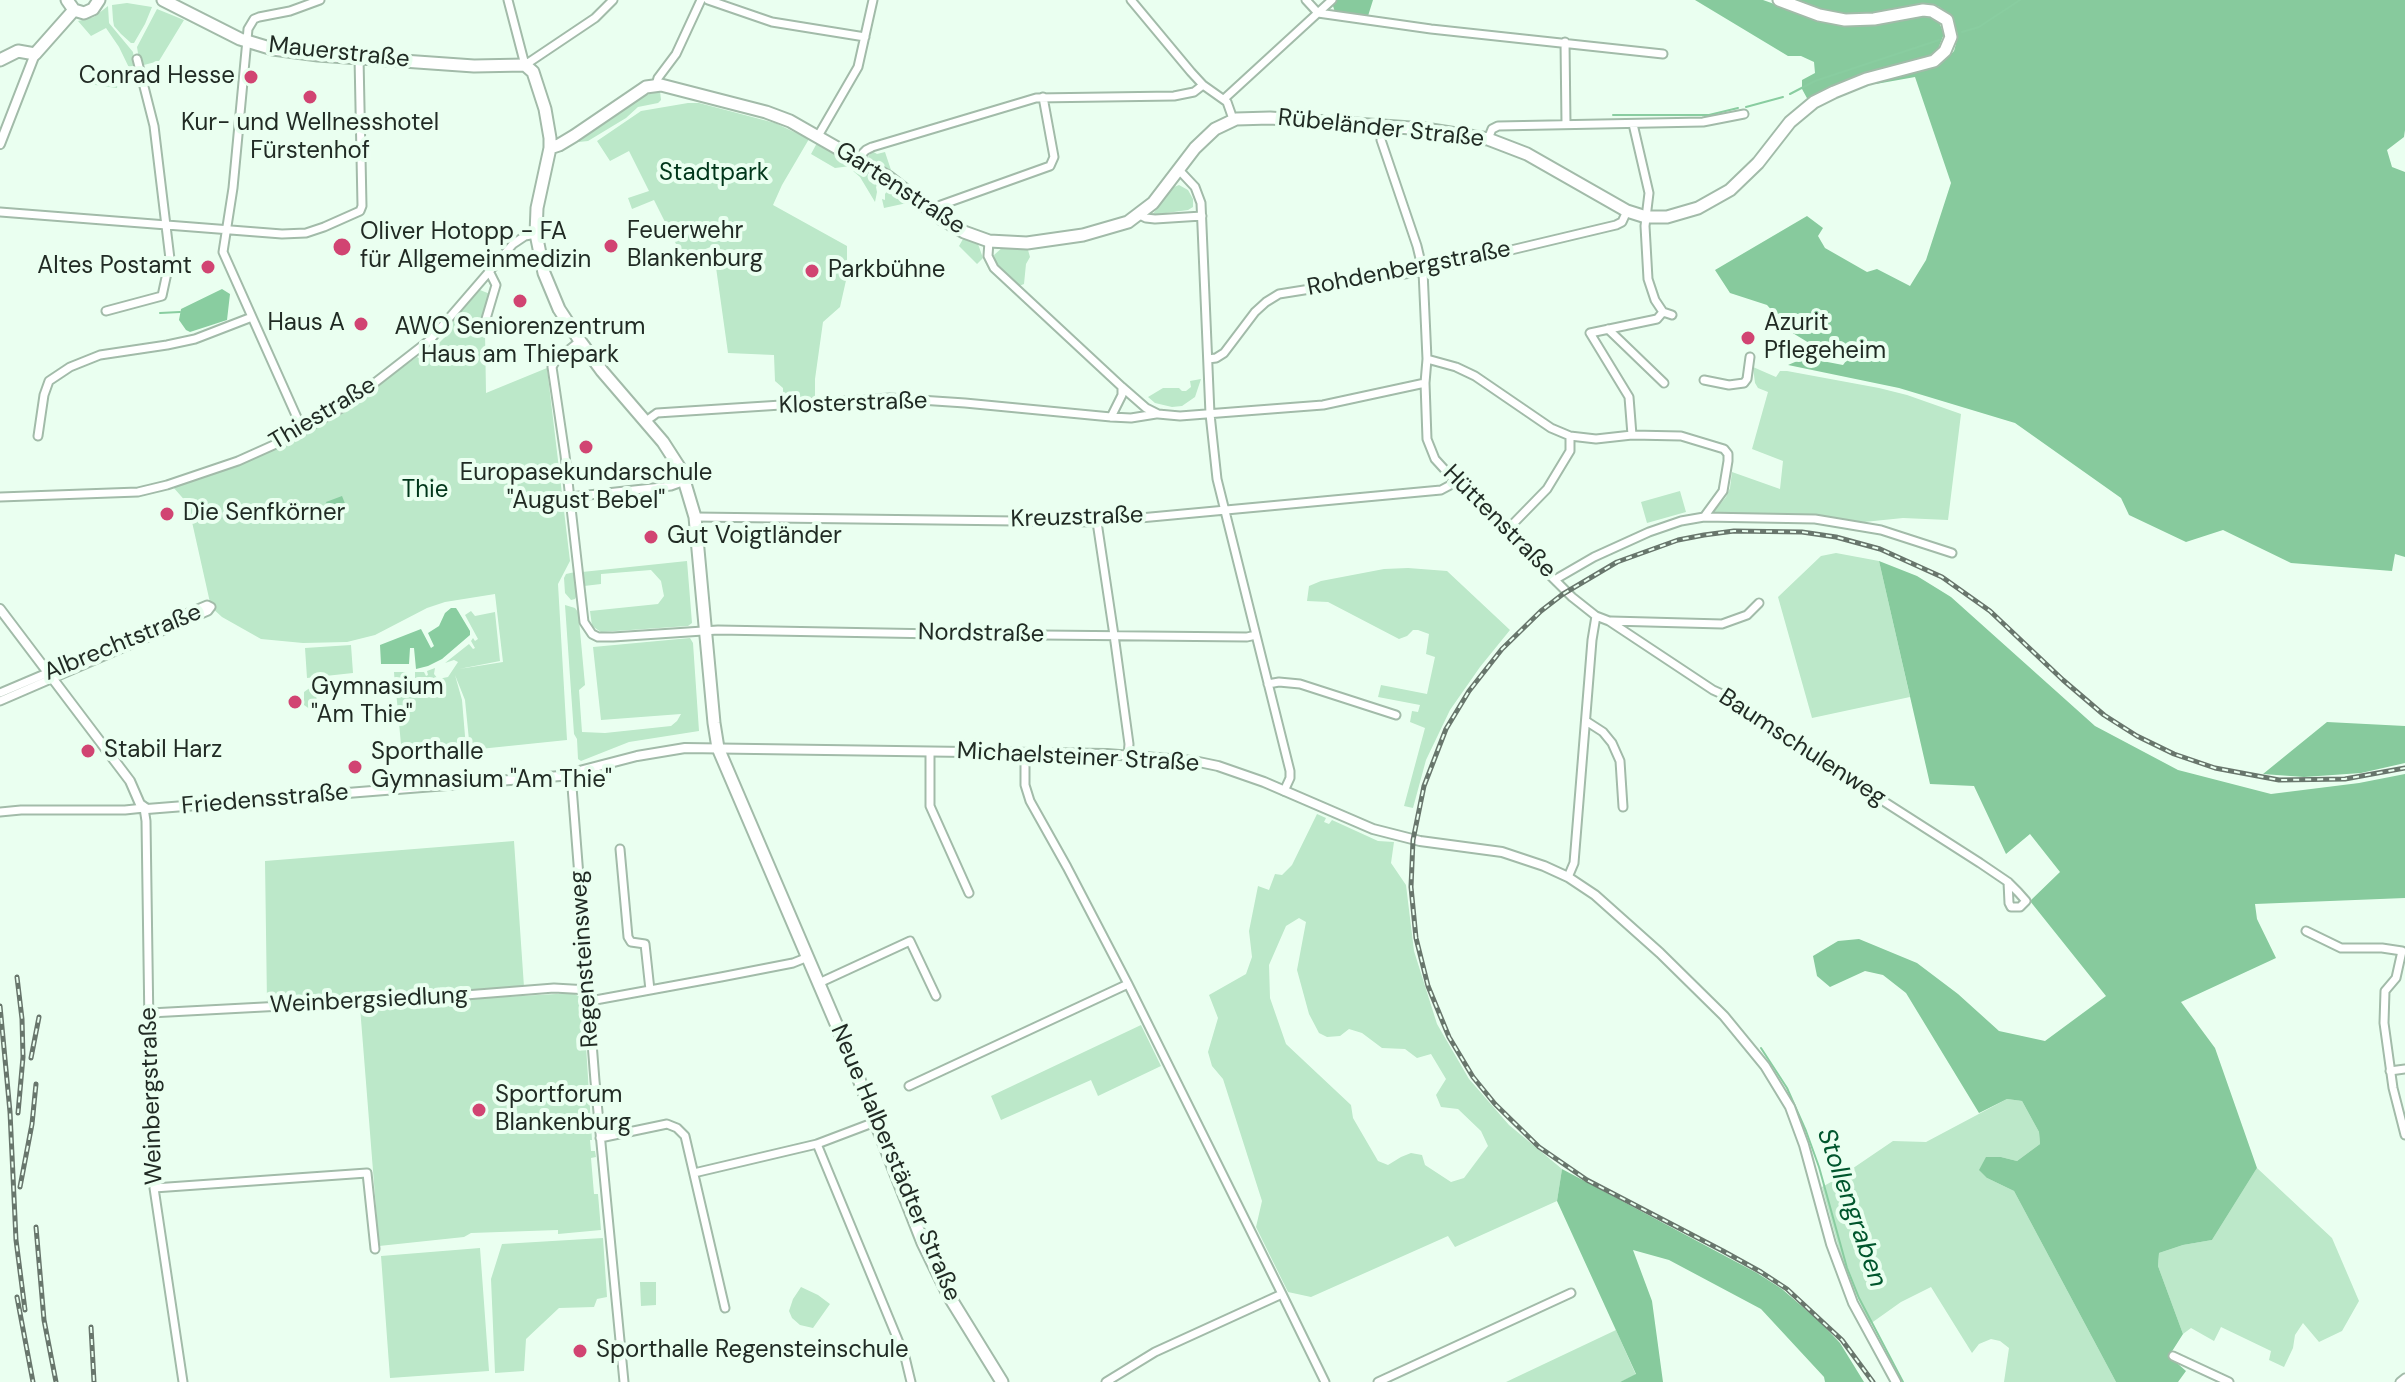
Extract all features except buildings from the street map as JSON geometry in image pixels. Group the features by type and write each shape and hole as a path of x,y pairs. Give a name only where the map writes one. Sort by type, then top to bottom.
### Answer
{"main road":[{"path":"0,60 18,51 35,54 70,5 81,13 89,12 99,0"},
{"name":"Mauerstraße","path":"163,0 247,42 266,48 306,54 474,66 525,65"},
{"name":"Rübeländer Straße","path":"1233,119 1261,117 1381,125 1447,131 1488,139 1527,154 1627,211 1646,217 1667,217 1688,212 1720,197 1749,173 1799,114 1820,98 1848,86 1934,61 1949,44 1949,24 1941,14 1928,10 1874,19 1845,20 1819,15 1779,0"},
{"name":"Neue Halberstädter Straße","path":"525,65 533,72 539,86 547,120 550,148 538,200 536,234 549,286 559,309 580,341 676,459 695,517 718,748 819,983 937,1273 1002,1382"},
{"path":"550,148 574,136 641,90 656,85"},
{"name":"Gartenstraße","path":"656,85 766,112 790,121 888,177 956,228 989,241"},
{"path":"989,241 1027,243 1070,238 1120,225 1140,215 1209,134 1233,119"}],"street":[{"path":"303,431 223,252 233,188 248,29 259,17 290,11 320,0"},
{"path":"508,0 525,65 595,18 613,0"},
{"path":"656,85 676,54 701,0"},
{"path":"708,0 772,22 865,37"},
{"path":"818,136 853,78 873,0"},
{"path":"1131,0 1203,85 1224,99 1233,119"},
{"path":"1306,0 1318,13 1431,29 1663,54"},
{"path":"1224,99 1332,0"},
{"path":"1565,42 1566,124"},
{"path":"0,144 35,54"},
{"path":"0,212 282,234 306,233 324,227 361,209 359,57"},
{"path":"106,311 162,296 170,259 154,126 137,59"},
{"path":"858,158 872,147 1043,97 1174,96 1194,92 1203,85"},
{"path":"933,212 941,205 1050,166 1054,157 1043,97"},
{"path":"1488,139 1492,129 1498,126 1703,122 1744,114"},
{"path":"1633,124 1649,193 1646,217 1648,279 1655,300 1663,312 1672,315"},
{"name":"Hüttenstraße","path":"1381,125 1381,140 1423,271 1427,439 1430,451 1456,482 1572,597 1596,616"},
{"path":"1179,170 1195,187 1201,203 1210,414 1217,479 1290,771 1284,791"},
{"name":"Rohdenbergstraße","path":"1208,359 1224,353 1255,312 1279,294 1423,271 1616,225 1622,222 1627,211"},
{"path":"1140,215 1149,219 1202,216"},
{"name":"Thiestraße","path":"0,497 138,492 238,461 303,431 345,406 431,339 513,244 525,236 536,234"},
{"path":"989,241 988,256 994,268 1122,387 1146,408 1158,414"},
{"path":"483,329 496,285 489,271"},
{"path":"1632,435 1629,397 1590,333 1657,319 1663,312"},
{"path":"38,436 49,381 70,367 100,355 195,339 252,317"},
{"path":"1608,329 1664,383"},
{"path":"580,341 556,360 552,367 570,497 671,486 685,481"},
{"path":"1704,380 1729,385 1744,383 1750,357"},
{"path":"1427,359 1475,376 1551,428 1570,436 1596,439 1632,435 1681,436 1724,449 1728,454 1726,483 1704,517"},
{"name":"Klosterstraße","path":"646,421 657,413 890,398 1111,417 1180,416 1323,405 1425,383"},
{"path":"1111,417 1122,395 1122,387"},
{"path":"1506,531 1547,489 1570,451 1570,436"},
{"name":"Kreuzstraße","path":"695,517 1097,522 1441,490 1456,482"},
{"name":"Nordstraße","path":"570,497 584,622 592,634 604,637 705,630 1256,635"},
{"path":"1556,579 1594,557 1649,532 1704,517 1815,519 1881,530 1952,553"},
{"path":"1097,522 1129,744 1128,756"},
{"path":"1609,621 1722,624 1745,616 1759,603"},
{"name":"Albrechtstraße","path":"0,693 50,676 208,611 211,607 207,605 50,676 0,701"},
{"path":"0,609 130,781 144,808"},
{"path":"1568,877 1574,863 1596,616"},
{"name":"Baumschulenweg","path":"1596,616 1609,621 1713,690 1733,699 1805,751 2008,882"},
{"path":"1268,684 1300,684 1396,715"},
{"path":"1586,721 1603,732 1620,761 1623,807"},
{"name":"Michaelsteiner Straße","path":"718,748 1025,753 1194,761 1240,772 1373,829 1420,841 1502,852 1568,877 1595,895 1660,953 1724,1016 1765,1066 1790,1107 1804,1145 1831,1244 1853,1303 1896,1382"},
{"name":"Friedensstraße","path":"0,812 151,810 571,774 665,751 718,748"},
{"path":"930,752 930,806 969,893"},
{"path":"1025,753 1026,793 1128,984 1325,1382"},
{"name":"Regensteinsweg","path":"571,774 600,1138 624,1382"},
{"name":"Weinbergstraße","path":"144,808 154,1188 183,1382"},
{"path":"620,849 628,937 631,942 645,944 650,990"},
{"path":"2306,931 2341,948 2402,951 2396,978 2385,991 2384,1023 2390,1071 2405,1135"},
{"path":"819,983 910,941 936,996"},
{"path":"590,1001 793,963 808,957"},
{"path":"909,1086 1128,984"},
{"name":"Weinbergsiedlung","path":"150,1013 554,988 589,990"},
{"path":"2390,1071 2405,1069"},
{"path":"694,1173 817,1144 875,1122"},
{"path":"600,1138 667,1124 685,1136 725,1308"},
{"path":"817,1144 905,1357 911,1382"},
{"path":"154,1188 367,1173 375,1249"},
{"path":"1378,1382 1571,1293"},
{"path":"1106,1382 1155,1352 1282,1294"},
{"path":"2173,1356 2229,1382"},
{"path":"2400,1382 2405,1378"}],"green space":[{"path":"127,3 152,7 134,43 114,26 112,5"},
{"path":"108,6 109,23 133,52 135,80 106,28 91,36 78,21 94,17"},
{"path":"157,9 184,20 159,61 140,66 137,47"},
{"path":"91,67 119,71 117,88 88,84"},
{"path":"660,91 661,100 658,103 638,107 588,141 579,142 642,96"},
{"name":"Stadtpark","path":"699,103 775,123 809,139 773,205 847,246 847,276 840,307 823,322 815,400 783,402 783,388 775,381 774,355 728,353 713,246 683,258 654,200 632,209 628,198 649,191 629,151 610,161 597,141 641,111"},
{"path":"817,143 852,163 851,166 835,168 811,154"},
{"path":"872,151 877,154 885,152 891,170 888,172 871,161 868,157"},
{"path":"855,165 880,180 875,202 853,171"},
{"path":"1179,185 1188,190 1193,207 1152,215 1174,187"},
{"path":"890,187 908,202 884,208 882,199 885,200"},
{"path":"963,239 978,244 983,258 977,264 959,246"},
{"path":"1003,247 1025,247 1028,250 1030,257 1024,284 1019,286 996,264 994,255"},
{"name":"Thie","path":"480,290 490,294 480,328 485,332 486,393 547,368 570,561 558,584 567,740 470,750 465,700 455,675 462,700 466,748 402,755 396,691 400,687 395,687 394,672 406,672 407,678 415,678 415,672 424,672 426,676 427,671 435,668 434,674 438,679 448,677 458,662 445,663 469,644 475,648 471,641 478,639 465,615 471,611 475,616 495,612 500,661 459,669 503,662 495,594 445,602 375,635 347,642 303,643 261,639 222,617 211,607 188,504 173,487 238,464 308,431 417,357 422,360 450,332 447,328"},
{"path":"1753,367 1776,377 1780,371 1787,371 1879,388 1961,414 1948,520 1903,518 1864,522 1824,517 1716,515 1714,511 1730,488 1732,472 1780,489 1783,461 1752,449 1768,392 1758,388 1755,383"},
{"path":"1201,379 1195,397 1182,406 1155,403 1148,397 1163,388 1186,391 1191,387 1190,381"},
{"path":"1680,491 1686,512 1647,523 1641,502"},
{"path":"1836,553 1879,561 1910,697 1812,718 1778,597 1821,556"},
{"path":"687,561 692,623 688,626 601,632 592,626 590,611 658,604 664,596 661,581 651,570 601,574 601,584 584,586 582,572"},
{"path":"1384,569 1447,571 1510,630 1450,710 1426,760 1413,808 1404,806 1425,728 1410,722 1412,711 1418,712 1420,705 1378,697 1381,685 1427,694 1435,657 1426,654 1429,634 1413,630 1399,639 1328,602 1307,601 1309,586 1321,581"},
{"path":"575,572 577,595 571,600 565,593 564,578 566,574"},
{"path":"565,605 578,612 585,685 579,690 582,732 605,733 671,726 681,714 601,720 593,647 690,638 693,643 699,731 629,742 581,761 578,759"},
{"path":"351,645 353,673 307,678 305,648"},
{"path":"311,687 316,691 317,703 311,710 304,705 304,692"},
{"path":"1317,814 1326,818 1324,822 1329,824 1332,820 1378,841 1394,842 1391,863 1406,885 1414,951 1437,1024 1469,1079 1509,1125 1562,1169 1557,1201 1455,1247 1448,1236 1311,1297 1288,1292 1256,1227 1262,1201 1223,1079 1212,1066 1208,1052 1218,1018 1209,995 1246,974 1252,957 1249,931 1258,886 1269,890 1275,874 1282,875 1292,865","holes":["1299,918 1306,922 1297,970 1309,1014 1319,1033 1327,1037 1340,1036 1349,1029 1362,1033 1382,1048 1405,1049 1417,1058 1431,1054 1446,1079 1436,1095 1441,1107 1458,1109 1481,1131 1488,1146 1464,1178 1451,1182 1425,1165 1422,1155 1411,1153 1388,1165 1378,1161 1353,1118 1351,1105 1286,1044 1270,998 1269,965 1286,926"]},
{"path":"514,841 524,987 267,1003 265,861"},
{"name":"Sportforum Blankenburg","path":"573,993 583,999 590,1140 591,1151 595,1151 596,1157 591,1158 601,1230 558,1234 558,1230 471,1233 464,1237 379,1246 360,1007 453,1000 466,1003 469,999"},
{"path":"1141,1025 1161,1066 1098,1096 1091,1080 1001,1120 991,1096"},
{"path":"2007,1099 2022,1101 2039,1132 2040,1144 2017,1161 2001,1157 1987,1178 2014,1191 2116,1382 2004,1382 2009,1348 1991,1339 1979,1344 1972,1353 1931,1287 1901,1302 1870,1324 1845,1271 1822,1187 1893,1141 1926,1142"},
{"path":"2257,1168 2332,1238 2359,1301 2342,1331 2319,1342 2303,1323 2295,1335 2284,1367 2269,1360 2271,1351 2221,1327 2214,1341 2191,1328 2183,1334 2158,1266 2159,1253 2212,1240"},
{"path":"603,1238 607,1297 597,1299 594,1307 559,1308 526,1339 524,1371 495,1373 491,1279 502,1244"},
{"path":"480,1248 489,1371 390,1378 381,1256"},
{"path":"640,1282 656,1282 656,1305 641,1306"},
{"path":"801,1287 830,1304 813,1328 800,1325 789,1311"},
{"path":"1616,1330 1636,1375 1620,1382 1506,1382"}],"shaded area":[{"path":"1331,0 1373,0 1368,16 1335,12"},
{"path":"1695,0 1763,0 1845,26 1869,26 1927,16 1939,22 1944,34 1938,49 1929,56 1850,79 1808,100 1802,89 1802,80 1815,73 1814,62 1801,56 1788,56"},
{"path":"1792,0 2405,0 2405,130 2404,137 2387,150 2392,167 2405,172 2405,557 2395,554 2392,571 2291,563 2223,530 2186,542 2129,515 2121,498 2015,423 1899,388 1788,365 1802,359 1843,365 1847,346 1825,342 1823,349 1819,349 1791,332 1767,305 1730,293 1715,270 1807,216 1823,228 1818,236 1825,248 1867,272 1877,269 1910,286 1926,260 1951,183 1915,77 1875,82 1939,66 1954,51 1958,36 1950,15 1938,6 1866,16 1835,14"},
{"path":"222,289 230,294 227,320 190,332 186,330 179,320 181,309"},
{"path":"342,496 348,511 333,517 326,502"},
{"path":"1879,561 1917,576 1951,597 2095,726 2178,770 2271,794 2405,774 2405,898 2255,904 2257,919 2276,958 2181,1002 2215,1048 2257,1168 2212,1240 2159,1253 2158,1266 2183,1334 2169,1356 2186,1371 2178,1382 2116,1382 2014,1191 1987,1178 1979,1170 1986,1157 2017,1161 2040,1144 2039,1132 2022,1101 2007,1099 1979,1113 1906,993 1883,975 1865,971 1830,987 1817,976 1813,956 1838,941 1859,939 1917,963 1999,1031 2045,1041 2106,996 2030,901 2060,872 2030,834 2006,854 1974,786 1930,784"},
{"path":"451,608 456,608 470,635 442,659 416,669 414,648 410,648 409,664 381,664 380,645 421,629 431,648 434,646 428,633 439,626"},
{"path":"2327,722 2405,726 2405,763 2361,773 2304,777 2263,774"},
{"path":"1562,1169 1782,1289 1840,1343 1864,1382 1825,1382 1824,1377 1761,1309 1669,1260 1633,1250 1652,1301 1663,1382 1620,1382 1636,1374 1557,1201"}],"waterway":[{"path":"1962,32 1979,27 2020,0"},
{"path":"1790,94 1815,81 1939,40"},
{"path":"1746,107 1783,97"},
{"path":"1613,115 1709,115 1738,108"},
{"path":"160,313 180,312"},
{"name":"Stollengraben","path":"1761,1048 1787,1088 1806,1131 1847,1268 1859,1298 1903,1382"}],"railway":[{"path":"1873,1382 1842,1340 1787,1289 1723,1251 1587,1180 1539,1147 1495,1104 1473,1077 1449,1037 1428,986 1416,938 1411,887 1413,840 1424,786 1446,729 1469,691 1502,649 1563,594 1617,562 1678,540 1704,535 1734,531 1802,532 1880,549 1942,577 1990,611 2104,715 2174,754 2215,768 2279,780 2345,779 2405,768"},
{"path":"17,977 23,1057 18,1113"},
{"path":"0,1006 10,1112 16,1240 25,1310"},
{"path":"31,1058 39,1017"},
{"path":"20,1187 36,1084"},
{"path":"36,1227 44,1320 56,1382"},
{"path":"17,1297 33,1382"},
{"path":"91,1327 94,1382"}],"place":[{"name":"Conrad Hesse","path":"251,77"},
{"name":"Kur- und Wellnesshotel Fürstenhof","path":"310,97"},
{"name":"Feuerwehr Blankenburg","path":"611,246"},
{"name":"Oliver Hotopp - FA für Allgemeinmedizin","path":"342,247"},
{"name":"Altes Postamt","path":"208,267"},
{"name":"Parkbühne","path":"812,271"},
{"name":"AWO Seniorenzentrum Haus am Thiepark","path":"520,301"},
{"name":"Haus A","path":"361,324"},
{"name":"Azurit Pflegeheim","path":"1748,338"},
{"name":"Europasekundarschule \"August Bebel\"","path":"586,447"},
{"name":"Die Senfkörner","path":"167,514"},
{"name":"Gut Voigtländer","path":"651,537"},
{"name":"Gymnasium \"Am Thie\"","path":"295,702"},
{"name":"Stabil Harz","path":"88,751"},
{"name":"Sporthalle Gymnasium \"Am Thie\"","path":"355,767"},
{"name":"Sportforum Blankenburg","path":"479,1110"},
{"name":"Sporthalle Regensteinschule","path":"580,1351"}]}
